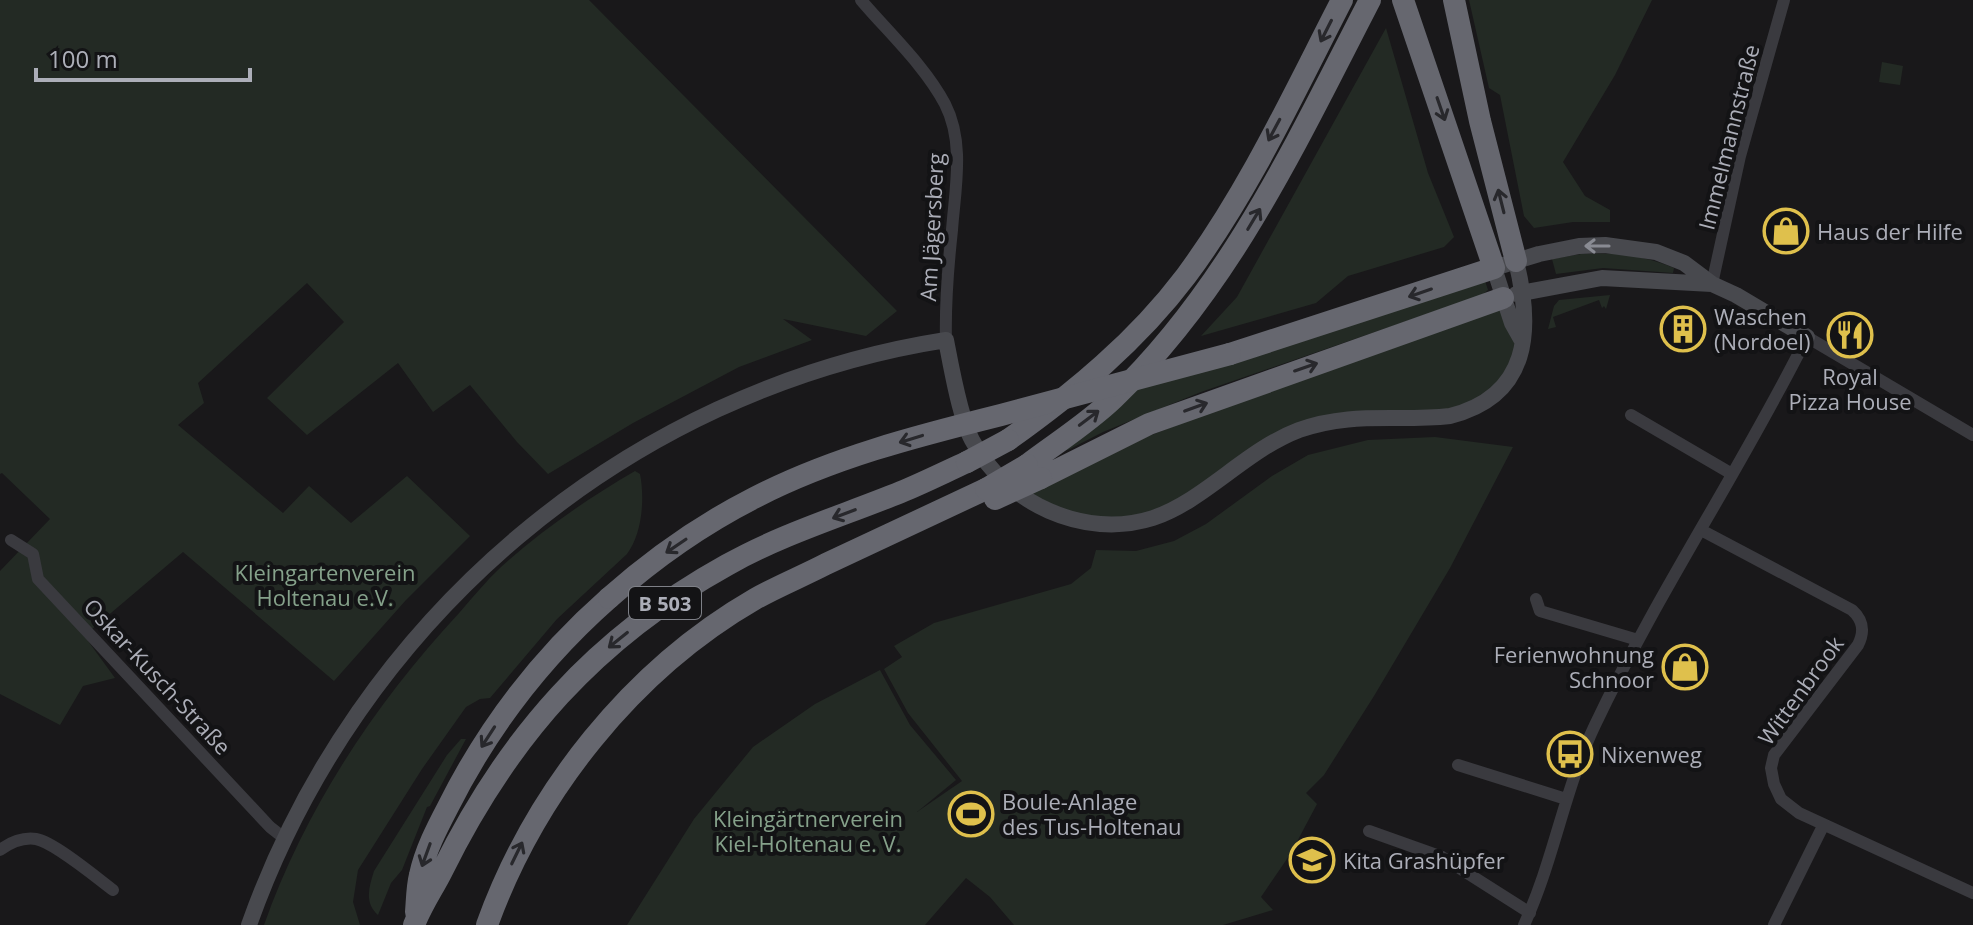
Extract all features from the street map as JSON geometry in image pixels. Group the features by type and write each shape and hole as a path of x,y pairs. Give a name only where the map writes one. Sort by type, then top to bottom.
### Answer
{"highway":[{"name":"B 503","path":"414,923 493,778 542,712 577,674 619,639 665,603 727,565 795,532 902,491 1008,440 1097,371 1138,333 1186,276 1214,235 1265,147 1342,0"},
{"name":"B 503","path":"487,925 498,893 525,837 564,776 614,715 675,656 756,598 864,546 990,494 1034,471 1115,397 1165,344 1235,251 1370,0"},
{"path":"1403,0 1494,268"},
{"path":"1454,0 1480,121 1516,261"},
{"name":"B 503","path":"414,923 419,876 426,852 454,795 510,705 556,648 609,598 663,554 725,513 818,469 940,431 1230,354 1494,268"},
{"path":"1034,471 1149,424 1513,295"}],"street":[{"name":"Immelmannstraße","path":"1712,284 1740,156 1784,0"},
{"name":"Am Jägersberg","path":"863,1 932,83 946,107 955,135 956,177 946,296 946,340"},
{"path":"1513,295 1494,268 1579,246 1632,248 1674,258 1712,284 1736,295 1973,435"},
{"path":"249,925 284,838 323,766 372,694 417,636 471,578 512,541 634,453 682,425 734,400 852,359 892,348 946,340 971,438 991,468 1022,497 1048,511 1092,525 1154,517 1192,497 1251,455 1297,431 1341,418 1450,416 1475,408 1495,396 1512,377 1521,354 1513,295 1516,261"},
{"path":"1513,295 1602,278 1712,284"},
{"path":"1369,831 1442,857 1527,919 1550,863 1566,799 1581,756 1638,640 1807,337"},
{"path":"1631,415 1732,474"},
{"name":"Wittenbrook","path":"1701,530 1852,610 1861,622 1863,633 1858,645 1790,731 1772,761 1771,775 1781,799 1823,826 1973,893"},
{"name":"Oskar-Kusch-Straße","path":"11,540 33,554 38,579 270,827 284,838"},
{"path":"1536,599 1540,611 1638,640"},
{"path":"1458,765 1566,799"},
{"path":"1774,925 1823,826"},
{"path":"0,850 24,839 45,842 113,890"}],"green space":[{"name":"Kleingartenverein Holtenau e.V.","path":"0,0 589,0 897,311 866,336 783,319 812,340 739,367 633,423 548,474 470,385 433,412 398,363 307,435 267,398 344,322 307,283 198,383 204,403 178,425 283,513 309,486 351,523 407,476 470,536 406,600 334,681 183,552 92,629 88,641 115,678 83,686 60,725 0,694 0,571 50,519 0,474"},
{"path":"1469,0 1652,0 1615,75 1563,162 1585,196 1610,210 1610,222 1573,222 1534,228 1524,216 1500,95 1489,88"},
{"path":"1386,28 1428,173 1454,237 1444,247 1348,276 1316,303 1201,336 1237,297"},
{"path":"1882,62 1903,66 1900,85 1879,82"},
{"path":"1581,254 1628,255 1674,268 1673,273 1603,268 1556,274 1552,259"},
{"path":"1485,281 1488,290 1482,295 1201,392 1058,452 1127,392"},
{"path":"1610,295 1606,309 1604,306 1602,308 1599,300 1553,317 1556,327 1548,329 1554,306 1559,300"},
{"path":"1503,298 1521,354 1483,404 1297,431 1154,517 1092,525 1022,497 1041,478"},
{"name":"Kleingärtnerverein Kiel-Holtenau e. V.","path":"1435,437 1513,447 1450,568 1374,696 1324,775 1306,793 1317,804 1291,853 1261,897 1273,910 1223,925 1014,925 990,897 966,878 925,925 627,925 694,819 753,747 815,704 880,670 910,725 956,780 917,812 962,781 908,713 884,669 902,657 894,646 934,623 1071,584 1091,568 1096,550 1136,551 1174,541 1206,524 1272,476 1308,455 1368,440"},
{"path":"635,471 640,474 642,505 632,546 557,619 490,698 480,699 466,707 422,769 358,870 353,902 360,925 264,925 300,840 322,799 372,720 429,647 490,578 517,553 565,516"},
{"path":"461,739 466,739 427,807 402,870 391,883 378,915 369,900 374,871 447,755"}],"place":[{"name":"Haus der Hilfe","path":"1786,231"},
{"name":"Waschen (Nordoel)","path":"1683,329"},
{"name":"Royal Pizza House","path":"1850,335"},
{"name":"Ferienwohnung Schnoor","path":"1685,667"},
{"name":"Nixenweg","path":"1570,754"},
{"name":"Boule-Anlage des Tus-Holtenau","path":"971,814"},
{"name":"Kita Grashüpfer","path":"1312,860"}]}
